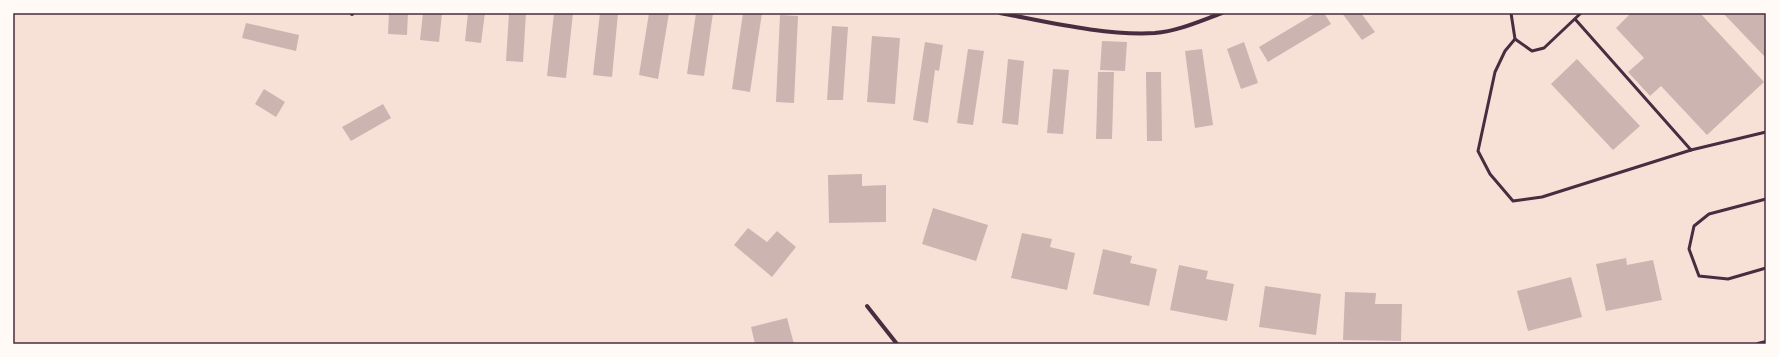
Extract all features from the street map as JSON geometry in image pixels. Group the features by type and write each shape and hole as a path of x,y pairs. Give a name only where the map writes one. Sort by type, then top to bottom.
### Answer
{"street":[{"path":"1000,13 1014,14 1104,31 1154,33 1181,28 1222,13"},
{"path":"867,306 897,344"},
{"path":"1758,344 1766,342"}],"lane":[{"path":"1511,13 1515,39 1532,51 1544,48 1581,13"},
{"path":"1575,19 1691,150"},
{"path":"1515,39 1505,51 1495,72 1478,151 1490,174 1513,201 1542,197 1691,150 1766,132"},
{"path":"1766,199 1709,214 1694,226 1688,249 1699,276 1728,279 1766,268"}],"building":[{"path":"389,13 408,13 407,35 388,34"},
{"path":"423,13 442,13 439,42 420,40"},
{"path":"468,13 485,13 481,43 465,41"},
{"path":"509,13 526,13 523,62 506,61"},
{"path":"554,13 573,13 566,78 547,76"},
{"path":"600,13 618,13 612,77 593,75"},
{"path":"649,13 669,13 658,79 639,75"},
{"path":"696,13 713,13 704,76 687,74"},
{"path":"743,13 762,13 750,92 732,89"},
{"path":"1316,13 1324,13 1331,24 1268,62 1259,47"},
{"path":"1342,13 1361,13 1375,32 1362,40"},
{"path":"1631,13 1700,13 1764,82 1707,135 1661,86 1650,96 1628,72 1644,58 1616,28"},
{"path":"1723,13 1766,13 1766,58"},
{"path":"780,15 798,16 794,103 776,102"},
{"path":"246,23 299,35 296,51 242,38"},
{"path":"832,26 848,27 843,100 827,100"},
{"path":"872,36 900,38 895,104 867,102"},
{"path":"1102,41 1127,42 1125,71 1100,70"},
{"path":"925,42 943,45 939,71 935,70 928,123 913,120"},
{"path":"1244,42 1258,83 1241,89 1227,49"},
{"path":"968,49 984,51 973,125 957,123"},
{"path":"1202,49 1213,125 1195,128 1185,51"},
{"path":"1008,59 1024,61 1018,125 1002,123"},
{"path":"1577,59 1640,126 1613,150 1551,84"},
{"path":"1053,69 1069,70 1063,134 1047,133"},
{"path":"1098,72 1114,72 1112,139 1096,139"},
{"path":"1146,72 1161,72 1162,141 1147,141"},
{"path":"264,89 285,102 276,117 255,104"},
{"path":"383,104 391,118 351,141 342,127"},
{"path":"862,174 862,186 886,185 886,222 829,223 828,175"},
{"path":"933,208 988,225 976,261 922,244"},
{"path":"748,228 767,242 777,231 796,247 772,277 734,245"},
{"path":"1022,233 1052,239 1050,247 1075,253 1067,290 1011,278"},
{"path":"1103,249 1132,256 1130,263 1157,269 1149,306 1093,294"},
{"path":"1626,258 1627,265 1653,260 1662,300 1606,311 1596,264"},
{"path":"1179,265 1208,271 1206,279 1234,284 1227,321 1170,310"},
{"path":"1571,277 1582,317 1528,331 1517,291"},
{"path":"1265,286 1321,294 1316,335 1259,327"},
{"path":"1345,292 1376,293 1375,304 1402,304 1401,341 1343,340"},
{"path":"787,318 794,344 755,344 751,327"}]}
